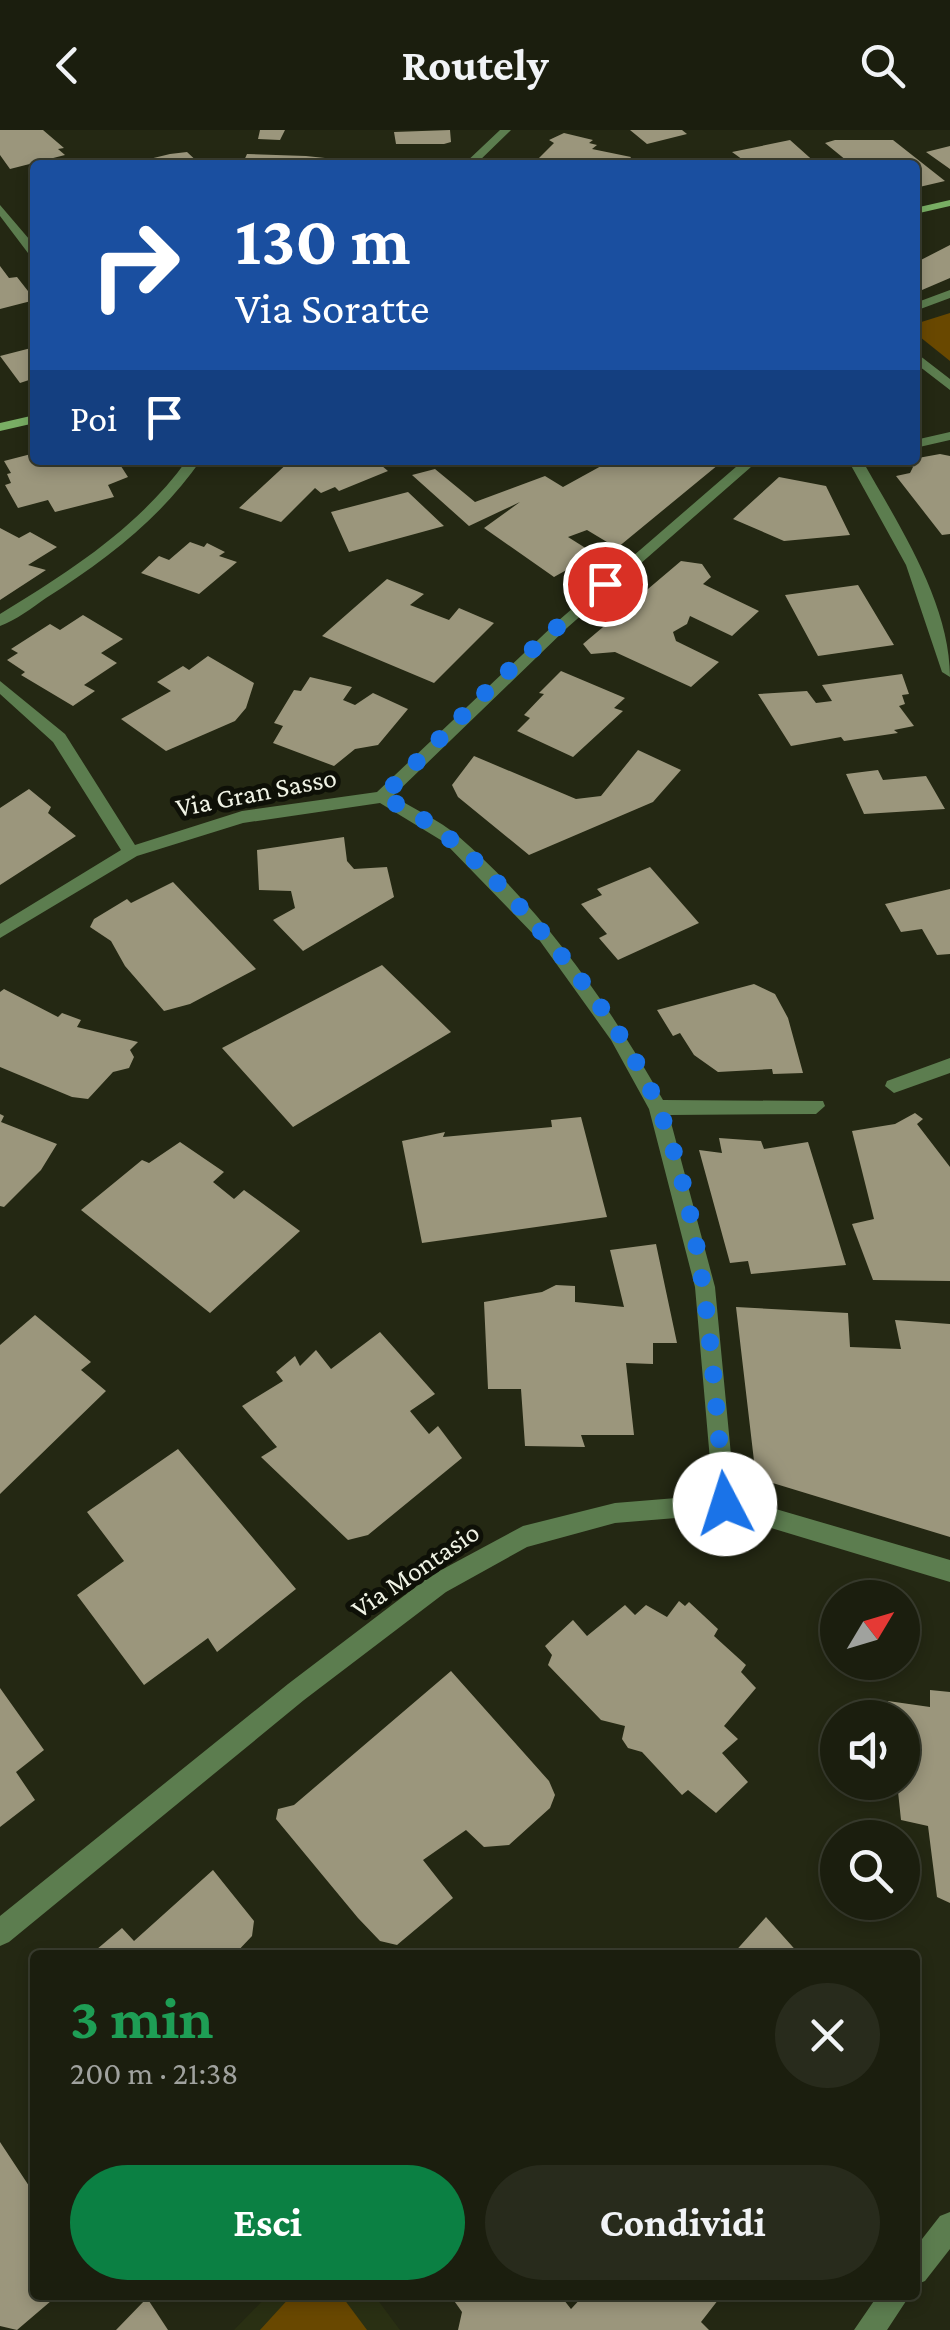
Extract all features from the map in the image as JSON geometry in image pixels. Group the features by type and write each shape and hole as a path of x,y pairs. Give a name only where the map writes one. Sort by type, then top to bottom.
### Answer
{"street":[{"path":"474,160 506,130"},
{"path":"920,210 950,203"},
{"path":"0,208 30,248"},
{"path":"0,237 18,232"},
{"path":"920,304 950,294"},
{"path":"920,360 950,386"},
{"path":"0,426 30,420"},
{"path":"920,443 950,436"},
{"path":"0,622 90,564 168,495 190,465"},
{"path":"725,1504 705,1287 658,1108 608,1022 522,910 450,838 382,797 492,686 634,558 746,465"},
{"path":"858,465 912,565 950,672"},
{"path":"0,686 59,738 131,852"},
{"name":"Via Gran Sasso","path":"0,932 131,852 242,816 382,797"},
{"path":"894,1086 950,1065"},
{"path":"658,1108 816,1106"},
{"name":"Via Montasio","path":"0,1933 296,1692 478,1558 523,1536 580,1520 725,1504 950,1571"},
{"path":"920,2265 950,2226"},
{"path":"869,2330 892,2300"}],"shaded area":[{"path":"950,313 950,361 920,337 920,322"},
{"path":"263,2300 378,2300 400,2330 234,2330"},
{"path":"287,2300 345,2300 367,2330 260,2330"}],"building":[{"path":"0,130 43,130 64,148 58,149 65,155 30,160 30,164 10,169 0,155"},
{"path":"260,130 285,130 280,140 258,139"},
{"path":"450,130 451,142 444,144 396,144 394,132"},
{"path":"630,130 682,130 687,134 647,144"},
{"path":"564,133 593,140 589,143 597,145 592,149 631,157 537,160 554,143 549,140"},
{"path":"790,140 812,160 743,160 732,152"},
{"path":"893,140 918,160 846,160 825,143"},
{"path":"950,146 950,169 926,152"},
{"path":"187,152 196,160 145,160"},
{"path":"247,154 325,158 324,160 244,160"},
{"path":"920,161 945,181 920,187"},
{"path":"950,245 950,278 920,291 920,260"},
{"path":"0,266 9,278 17,277 30,294 30,301 0,309"},
{"path":"30,348 30,380 20,383 0,356"},
{"path":"30,454 30,465 120,465 128,477 108,485 114,497 55,512 48,500 18,508 5,485 11,483 7,474 11,473 4,461"},
{"path":"950,456 950,534 942,535 896,476 910,473 911,465 920,465 920,458"},
{"path":"286,465 381,465 388,471 339,491 335,487 321,493 315,488 281,522 239,508"},
{"path":"603,465 718,465 617,548 587,530 568,537 595,554 554,577 484,528 520,502 469,526 412,475 435,469 475,502 545,476 563,487"},
{"path":"779,477 826,486 850,535 784,541 733,519"},
{"path":"408,492 444,526 349,552 331,512"},
{"path":"0,528 19,538 30,532 57,547 28,565 46,570 0,600"},
{"path":"190,542 204,547 207,543 225,552 219,556 237,562 199,594 141,573 159,556 169,560"},
{"path":"681,561 702,564 711,577 703,584 759,611 732,636 690,616 687,624 673,632 676,641 719,662 691,687 615,652 591,654 583,644"},
{"path":"387,579 424,594 410,605 449,620 459,608 494,623 434,683 322,636"},
{"path":"858,585 894,645 818,656 785,595"},
{"path":"83,615 123,639 101,653 117,663 84,685 95,691 73,706 21,675 25,672 7,660 18,653 11,649 50,624 60,630"},
{"path":"208,656 254,683 246,708 235,721 166,751 121,719 171,691 157,682 183,666 189,670"},
{"path":"561,671 625,698 614,708 623,711 573,757 517,731 530,718 524,715 544,694 539,693"},
{"path":"902,674 909,694 902,695 905,704 899,706 914,726 894,730 898,733 844,741 841,737 791,746 758,694 807,691 816,703 832,701 822,685"},
{"path":"310,677 352,687 343,700 355,705 373,693 408,709 378,745 355,749 334,766 273,743 283,726 274,723 294,690 301,691"},
{"path":"638,750 681,770 653,802 529,855 458,797 452,785 474,756 576,799 601,796"},
{"path":"878,770 883,780 926,776 945,809 864,814 846,774"},
{"path":"29,789 51,807 48,813 76,836 0,885 0,808"},
{"path":"344,837 347,861 354,869 387,867 394,897 303,951 273,920 295,908 291,891 259,890 257,850"},
{"path":"650,867 699,923 618,960 599,938 607,934 581,904 602,895 597,889"},
{"path":"173,882 256,969 190,1004 164,1011 125,966 111,941 90,927 94,919 127,899 131,903"},
{"path":"950,889 950,954 937,955 922,929 901,932 885,904"},
{"path":"382,965 451,1032 293,1127 222,1048"},
{"path":"754,984 775,994 788,1018 803,1073 773,1074 772,1069 718,1072 694,1055 680,1033 673,1036 657,1010"},
{"path":"4,989 58,1017 62,1013 81,1020 77,1027 138,1042 130,1050 134,1057 129,1068 113,1072 88,1099 72,1097 0,1067 0,992"},
{"path":"915,1113 923,1119 917,1124 950,1167 950,1281 873,1280 852,1224 874,1219 852,1131 895,1124"},
{"path":"0,1114 4,1116 1,1122 57,1144 41,1170 4,1207 0,1206"},
{"path":"581,1117 607,1217 422,1243 402,1141 445,1132 443,1137 552,1127 551,1120"},
{"path":"719,1138 761,1141 764,1149 808,1142 846,1265 751,1274 748,1261 730,1263 699,1150 722,1153"},
{"path":"180,1142 224,1172 213,1182 234,1199 244,1190 300,1231 210,1313 81,1210 142,1160 149,1163"},
{"path":"656,1244 677,1343 653,1343 653,1364 626,1363 634,1435 581,1435 585,1447 525,1446 521,1389 488,1389 484,1302 542,1292 556,1285 575,1286 575,1302 624,1307 610,1250"},
{"path":"736,1307 848,1313 850,1347 901,1349 895,1320 950,1324 950,1537 756,1478"},
{"path":"35,1315 91,1362 81,1370 106,1391 0,1494 0,1345"},
{"path":"380,1332 435,1394 410,1411 429,1434 438,1426 462,1458 368,1535 348,1540 261,1457 277,1447 242,1406 283,1381 276,1372 295,1356 300,1366 316,1350 331,1369"},
{"path":"178,1449 296,1589 217,1652 208,1638 144,1685 77,1595 124,1561 87,1512"},
{"path":"679,1601 685,1606 689,1602 718,1629 714,1636 746,1665 741,1672 756,1688 724,1726 738,1739 722,1753 748,1782 716,1813 688,1790 682,1795 642,1752 628,1748 622,1739 625,1726 601,1720 548,1665 552,1655 545,1646 573,1620 587,1636 625,1605 635,1615 646,1605 667,1617"},
{"path":"451,1671 549,1781 555,1795 550,1808 509,1845 484,1847 466,1830 423,1860 453,1898 397,1945 380,1941 276,1819 278,1809 294,1805"},
{"path":"0,1688 44,1750 16,1772 35,1800 0,1827"},
{"path":"930,1690 950,1692 950,1903 937,1897 928,1826 920,1824 920,1820 901,1820 899,1800 920,1800 920,1706 930,1707"},
{"path":"213,1870 254,1921 252,1936 239,1950 96,1950 122,1928 134,1941"},
{"path":"766,1917 796,1950 736,1950"},
{"path":"0,2142 30,2187 30,2300 52,2300 17,2330 0,2326"},
{"path":"148,2300 168,2330 116,2330"},
{"path":"454,2300 564,2300 571,2309 579,2300 718,2300 701,2322 709,2330 458,2330 462,2312"}],"route":[{"path":"605,584 492,686 382,797 407,808 450,838 546,936 617,1035 658,1108 705,1287 725,1504"}]}
